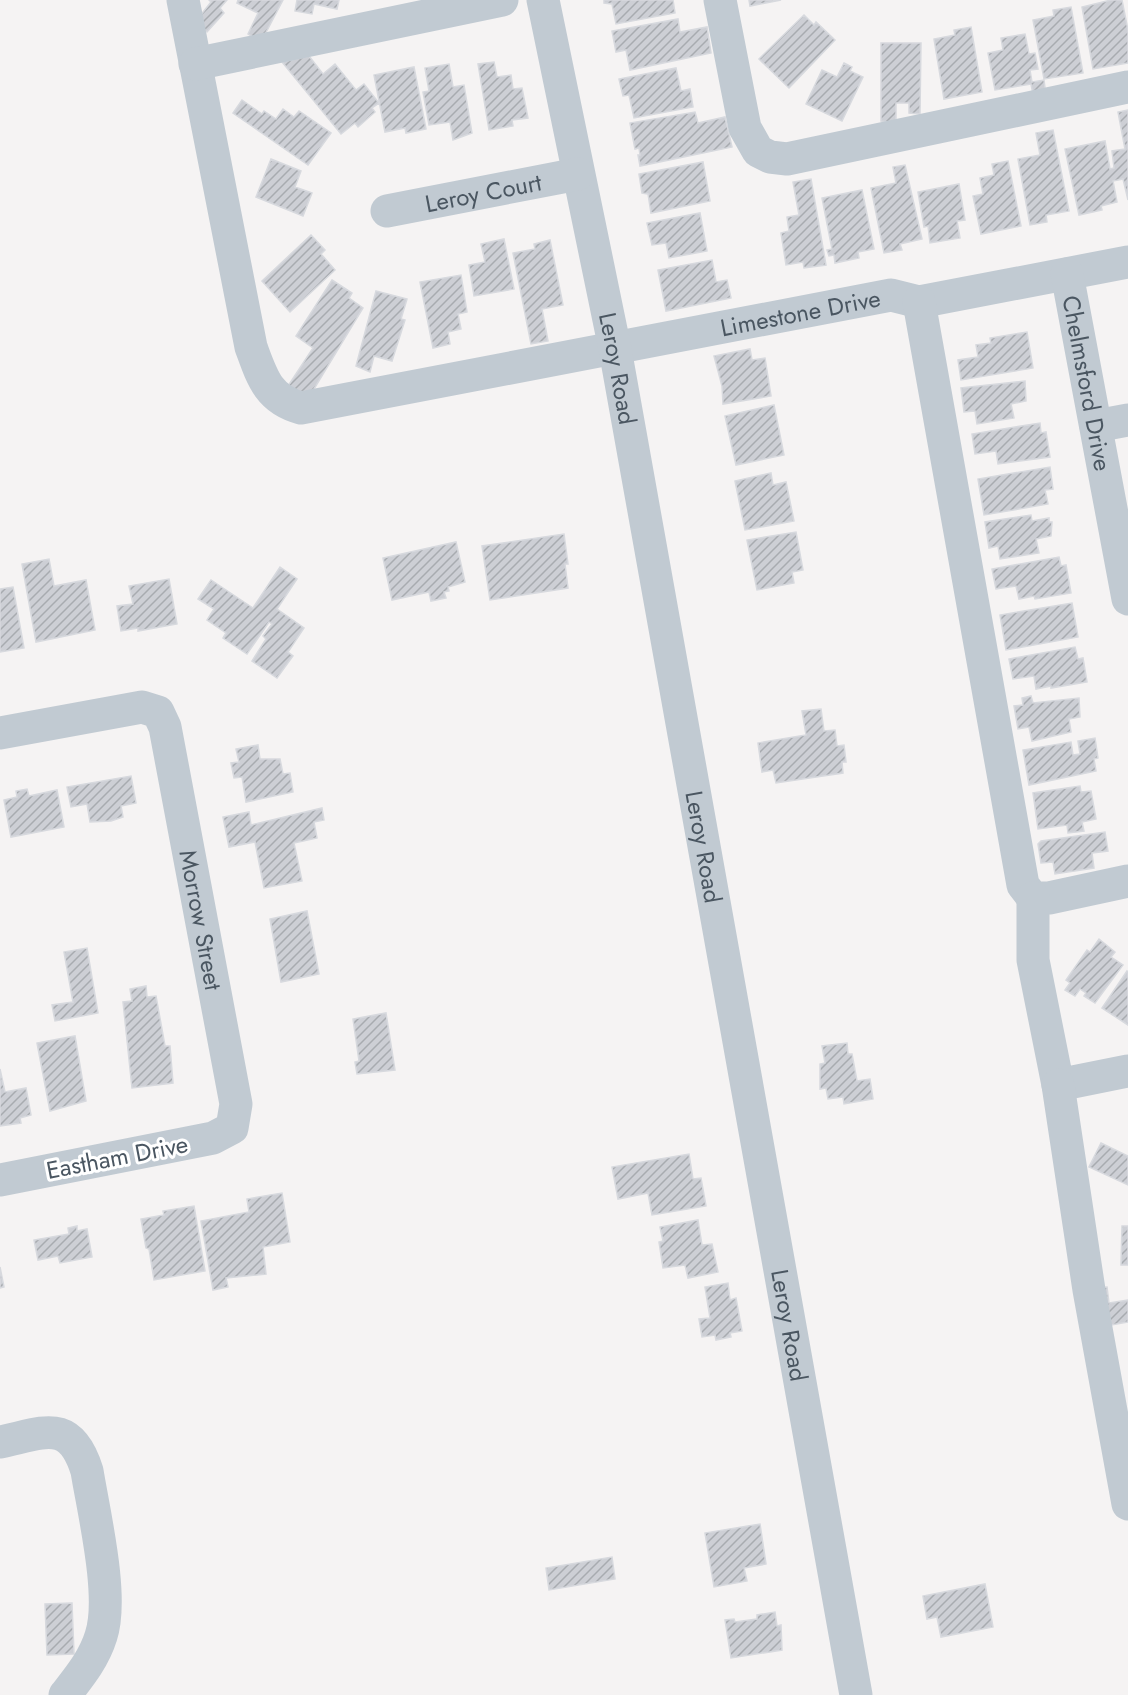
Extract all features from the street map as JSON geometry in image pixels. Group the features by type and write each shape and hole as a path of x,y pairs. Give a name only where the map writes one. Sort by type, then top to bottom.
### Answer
{"street":[{"name":"Limestone Drive","path":"183,0 250,347 262,378 285,404 301,408 891,295 919,302 1128,262"},
{"path":"195,64 502,0"},
{"name":"Leroy Road","path":"543,0 615,349 856,1695"},
{"path":"720,0 745,128 758,151 770,157 788,159 1128,87"},
{"name":"Leroy Court","path":"387,211 578,174"},
{"name":"Chelmsford Drive","path":"1067,274 1127,588"},
{"path":"919,302 1023,885 1033,898 1033,960 1058,1085 1089,1290 1128,1504"},
{"path":"1096,426 1128,420"},
{"name":"Morrow Street","path":"0,734 142,707 158,712 165,727 234,1092 236,1104 232,1128"},
{"path":"1033,898 1049,898 1128,881"},
{"path":"1058,1085 1128,1071"},
{"name":"Eastham Drive","path":"0,1180 213,1138 232,1128"},
{"path":"0,1443 49,1432 68,1436 81,1452 87,1471 106,1602 101,1635 86,1669 65,1695"}],"building":[{"path":"209,0 227,0 220,8 224,13 207,32 196,21 211,2"},
{"path":"238,0 283,0 261,42 248,34 258,13 237,3"},
{"path":"297,0 339,0 337,9 314,4 312,14 295,11"},
{"path":"604,0 673,0 675,13 616,24 612,4 604,3"},
{"path":"749,0 781,0 750,6"},
{"path":"1111,0 1122,0 1128,30 1128,63 1093,69 1082,7"},
{"path":"1071,7 1083,73 1044,79 1033,20 1054,16 1053,10"},
{"path":"804,15 814,25 816,22 835,40 789,88 759,59"},
{"path":"678,19 680,32 707,27 711,53 630,70 626,50 616,52 612,31"},
{"path":"971,27 982,92 944,99 934,39 955,35 954,30"},
{"path":"1025,34 1029,54 1035,53 1038,69 1030,70 1032,82 1044,80 1047,103 1035,105 1031,84 995,90 988,53 1003,50 1001,38"},
{"path":"881,43 921,43 920,114 909,113 909,103 896,103 896,123 881,121"},
{"path":"309,56 323,74 335,64 356,90 364,84 379,103 372,108 375,112 358,127 355,123 341,134 282,62"},
{"path":"494,62 497,77 511,75 513,89 522,88 528,118 512,120 513,126 489,130 478,64"},
{"path":"844,63 852,67 850,71 863,77 842,121 806,104 822,70 837,77"},
{"path":"449,64 453,87 464,85 472,133 453,140 450,122 429,125 423,92 429,91 425,68"},
{"path":"414,67 426,129 406,133 405,128 385,132 374,75"},
{"path":"676,68 681,91 690,89 693,107 634,118 629,95 623,96 619,79"},
{"path":"242,100 262,114 264,111 276,119 283,109 294,117 299,111 331,133 308,165 233,113"},
{"path":"1128,110 1128,200 1123,179 1113,181 1117,202 1101,206 1102,210 1079,215 1065,149 1105,141 1110,169 1114,168 1112,151 1125,149 1118,112"},
{"path":"695,112 698,123 725,117 732,147 640,166 639,148 635,149 630,123"},
{"path":"1053,130 1069,211 1046,215 1047,222 1030,225 1018,159 1040,155 1036,133"},
{"path":"271,159 301,171 295,187 312,193 303,216 256,197"},
{"path":"1008,161 1021,226 981,234 973,196 983,194 980,178 994,175 992,164"},
{"path":"703,162 710,201 651,213 648,194 642,193 639,174"},
{"path":"905,165 922,239 900,244 902,250 884,253 871,188 896,183 893,167"},
{"path":"811,179 826,265 804,268 803,262 786,265 781,233 789,231 787,217 799,215 793,182"},
{"path":"959,184 965,220 957,221 960,238 930,243 928,226 924,227 918,192"},
{"path":"862,190 874,249 858,252 859,258 835,263 834,255 829,256 827,250 832,249 822,198"},
{"path":"700,213 707,251 669,258 666,243 652,245 647,223"},
{"path":"311,235 325,250 321,254 335,270 290,312 262,281"},
{"path":"504,239 514,289 474,296 469,265 485,262 481,244"},
{"path":"550,240 563,305 542,309 548,341 531,344 513,253 535,249 534,244"},
{"path":"712,260 716,282 727,280 731,298 666,311 658,270"},
{"path":"461,275 467,312 458,314 461,329 448,332 450,344 433,348 420,282"},
{"path":"332,280 352,293 349,298 363,308 308,399 288,386 313,348 296,336"},
{"path":"376,291 407,299 401,319 405,320 392,361 374,356 370,372 356,366"},
{"path":"1027,332 1033,368 961,380 958,360 978,357 976,345 991,343 990,338"},
{"path":"750,349 752,360 765,358 771,396 723,404 722,386 714,356"},
{"path":"1025,381 1026,401 1011,404 1014,418 977,424 975,411 964,412 961,388"},
{"path":"774,405 784,455 736,465 725,416"},
{"path":"1040,423 1041,433 1046,432 1050,457 998,464 996,451 975,454 972,434"},
{"path":"1050,467 1053,489 1045,490 1048,504 984,515 978,479"},
{"path":"771,473 773,485 786,482 794,521 745,530 735,481"},
{"path":"1031,515 1032,521 1049,518 1049,522 1052,522 1051,536 1036,539 1039,553 1000,559 998,546 989,548 985,522"},
{"path":"796,532 803,570 792,572 794,583 757,590 747,540"},
{"path":"564,534 568,588 490,600 482,546"},
{"path":"456,542 465,582 448,587 449,591 444,592 446,598 431,601 429,592 392,600 383,558"},
{"path":"1059,557 1061,566 1066,565 1071,593 1035,599 1034,596 1019,599 1016,586 996,589 992,569"},
{"path":"49,559 54,586 86,580 95,630 36,642 22,564"},
{"path":"280,567 297,579 277,609 304,628 288,652 293,656 277,678 252,661 266,639 263,636 272,624 269,622 247,654 223,638 226,633 207,620 214,609 198,599 211,580 253,608"},
{"path":"169,579 177,624 138,631 138,628 121,631 117,606 133,604 129,586"},
{"path":"13,587 24,648 0,652 0,589"},
{"path":"1072,603 1078,637 1006,650 1000,615"},
{"path":"1075,647 1078,659 1083,658 1087,682 1036,689 1034,676 1013,679 1009,659"},
{"path":"1031,696 1033,703 1079,698 1080,717 1069,719 1071,732 1032,741 1029,727 1018,729 1014,706 1023,705 1022,698"},
{"path":"821,709 824,731 835,730 837,746 844,745 846,762 842,762 843,773 776,783 773,770 762,772 758,743 806,735 802,711"},
{"path":"1095,738 1098,758 1094,759 1096,771 1029,785 1023,750 1071,742 1073,755 1080,754 1078,741"},
{"path":"258,745 260,759 280,759 283,774 290,773 293,792 246,802 242,777 234,778 231,763 239,762 236,749"},
{"path":"131,776 136,803 121,806 123,817 111,821 90,822 87,804 71,807 67,787"},
{"path":"1080,786 1081,792 1091,791 1096,819 1082,822 1084,831 1068,833 1067,825 1038,829 1033,793"},
{"path":"27,789 29,796 57,790 64,827 11,837 4,800 17,797 16,791"},
{"path":"322,808 324,820 314,822 317,838 294,843 302,881 264,888 255,842 229,847 223,817 249,812 251,825"},
{"path":"1105,832 1108,851 1092,853 1094,868 1055,874 1053,862 1041,863 1038,844 1041,841"},
{"path":"307,911 319,974 281,982 270,919"},
{"path":"1099,939 1115,952 1111,957 1123,965 1095,1003 1084,996 1086,993 1080,989 1075,996 1065,990 1070,983 1066,980 1087,950 1090,952"},
{"path":"87,948 98,1013 55,1021 52,1005 73,1002 64,952"},
{"path":"1128,972 1128,1025 1102,1008"},
{"path":"146,986 147,997 156,996 165,1046 170,1046 173,1083 132,1088 123,1002 132,1001 130,989"},
{"path":"386,1013 395,1070 357,1074 355,1062 359,1061 353,1019"},
{"path":"75,1036 86,1101 50,1111 37,1043"},
{"path":"847,1043 848,1054 852,1054 857,1081 870,1079 873,1099 844,1104 843,1097 828,1099 826,1088 820,1089 820,1064 825,1063 822,1046"},
{"path":"0,1069 5,1092 26,1088 31,1115 20,1118 21,1123 0,1126"},
{"path":"1101,1143 1128,1156 1128,1185 1089,1167"},
{"path":"689,1154 693,1179 701,1178 706,1206 652,1215 648,1193 618,1199 612,1167"},
{"path":"282,1193 290,1242 263,1247 266,1274 226,1278 228,1287 213,1290 201,1221 249,1212 247,1199"},
{"path":"194,1206 205,1271 154,1280 141,1219 164,1215 163,1211"},
{"path":"698,1220 702,1245 712,1244 718,1272 688,1278 685,1265 663,1268 659,1242 663,1241 660,1227"},
{"path":"77,1226 77,1231 87,1229 92,1257 60,1263 58,1256 38,1260 34,1240 69,1234 68,1228"},
{"path":"1122,1226 1128,1226 1128,1265 1121,1265"},
{"path":"0,1267 4,1287 0,1288"},
{"path":"728,1283 730,1300 736,1298 742,1331 730,1333 731,1337 716,1340 715,1335 702,1337 699,1319 710,1318 705,1287"},
{"path":"1107,1287 1109,1303 1128,1300 1128,1322 1106,1326 1097,1288"},
{"path":"760,1524 766,1564 744,1568 747,1581 714,1587 705,1533"},
{"path":"612,1557 615,1579 549,1590 546,1568"},
{"path":"985,1584 993,1627 941,1637 937,1617 927,1619 923,1596"},
{"path":"72,1603 74,1654 47,1655 45,1604"},
{"path":"775,1612 777,1626 781,1625 782,1650 731,1658 725,1620 734,1619 735,1622 757,1619 757,1615"}]}
